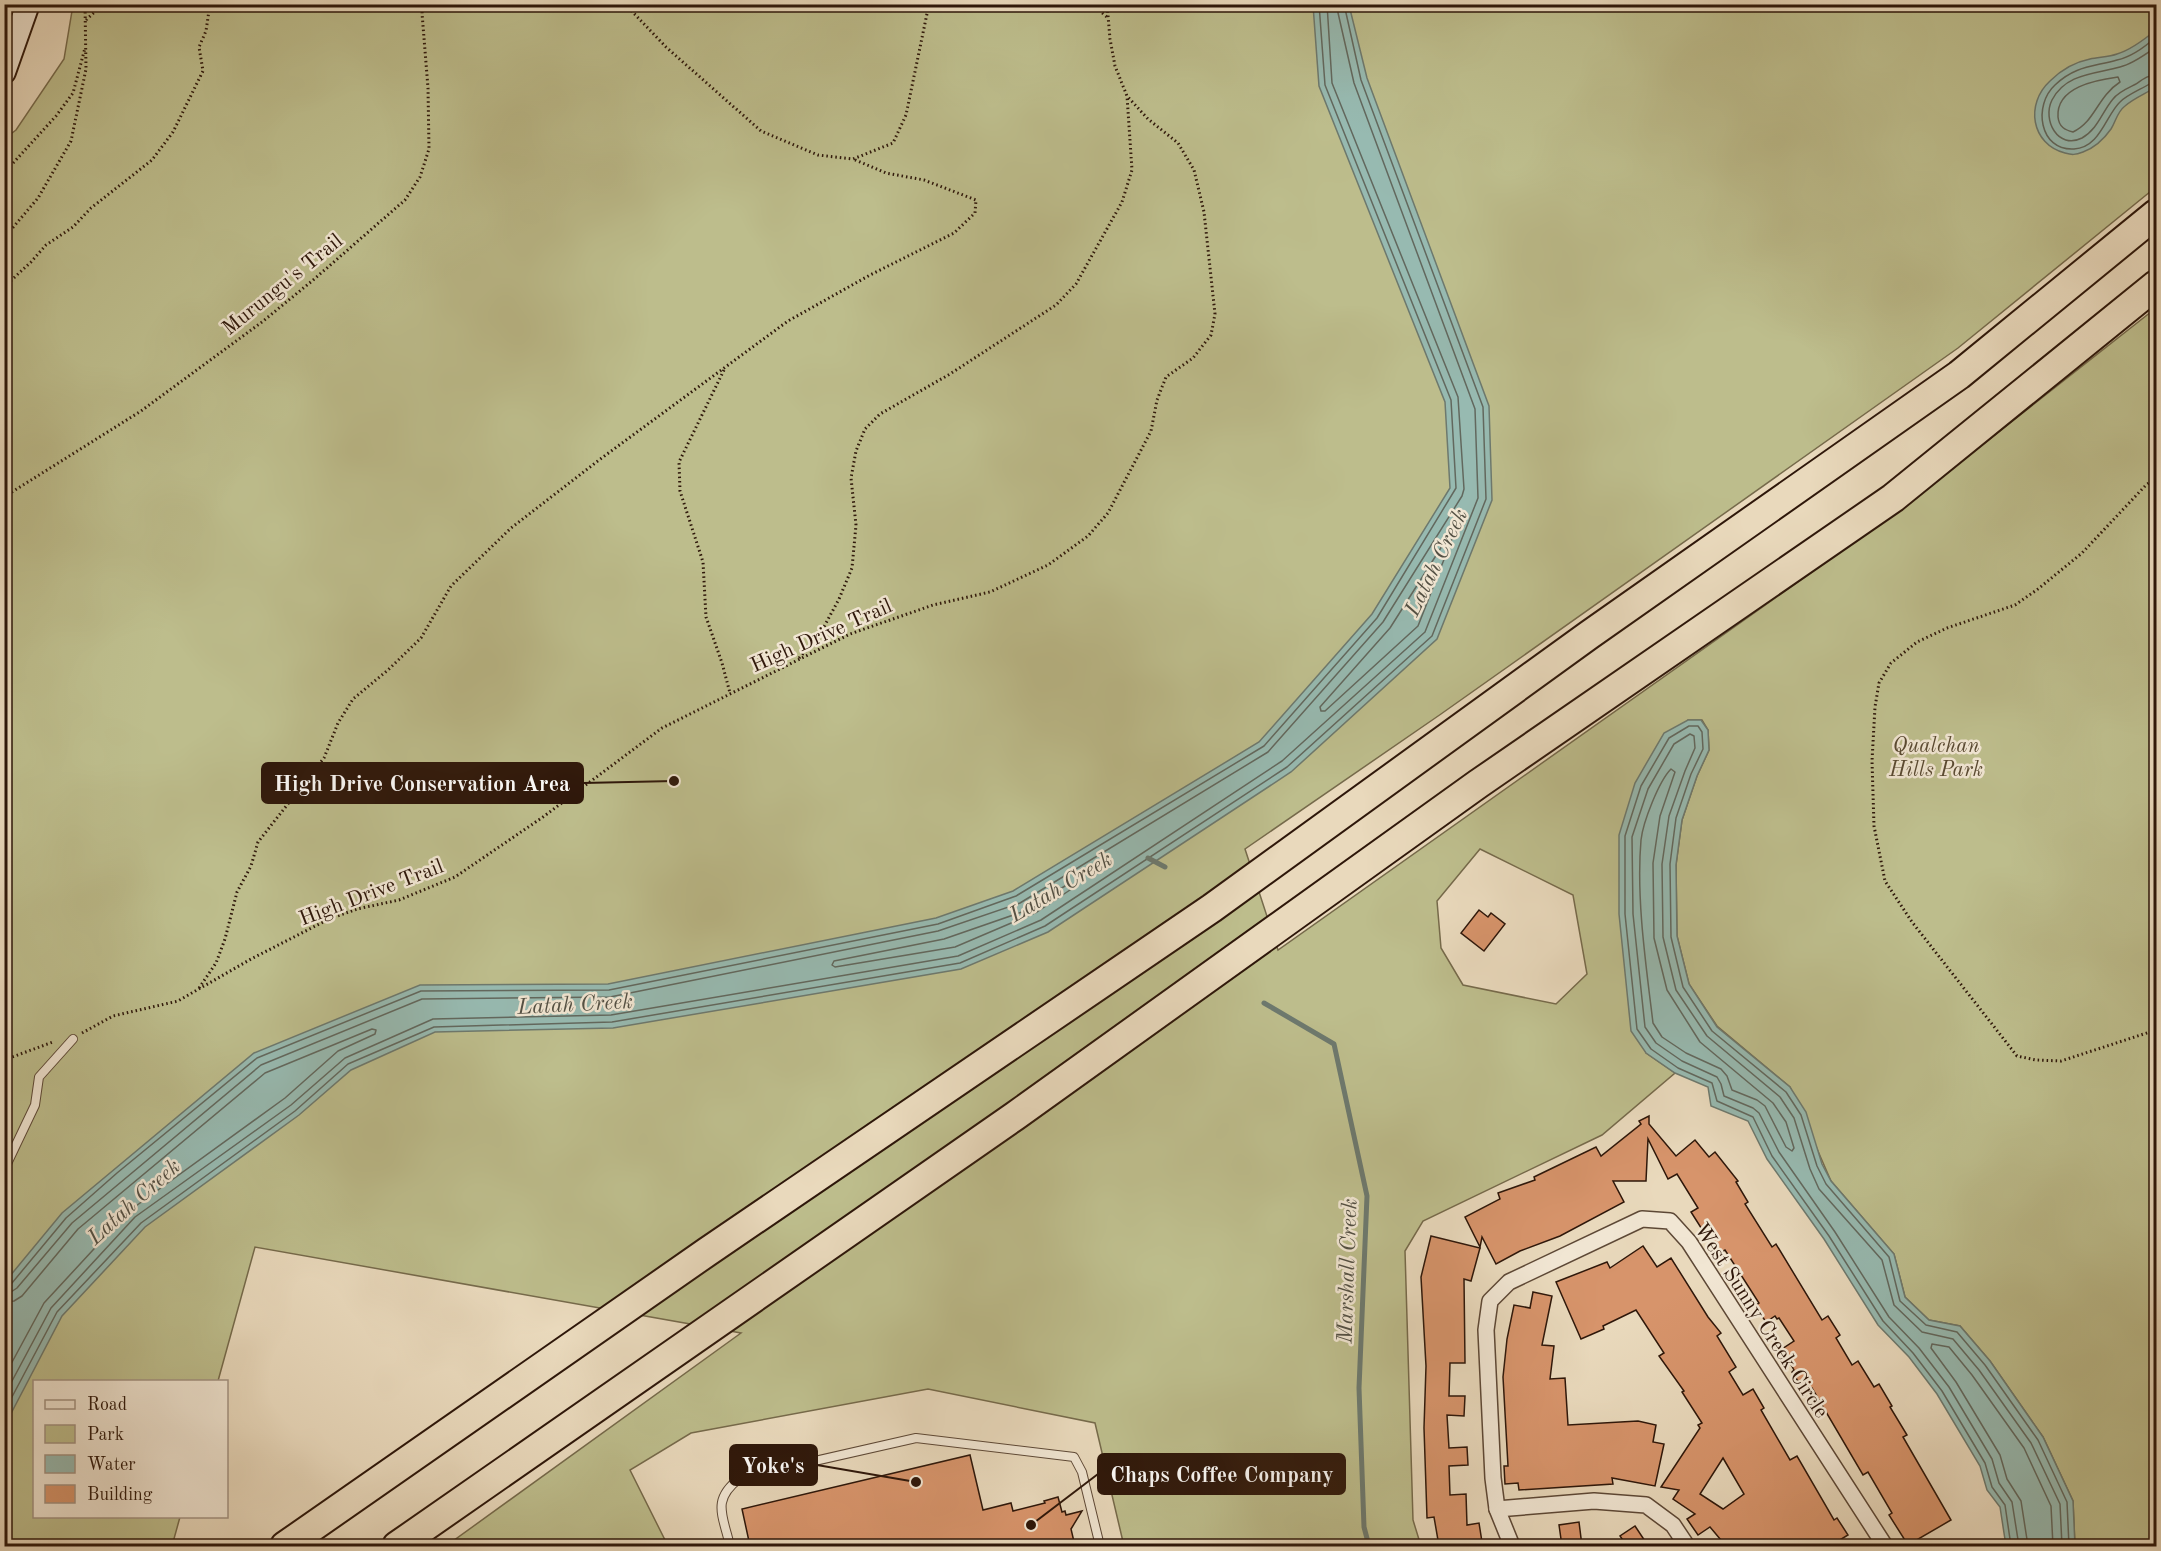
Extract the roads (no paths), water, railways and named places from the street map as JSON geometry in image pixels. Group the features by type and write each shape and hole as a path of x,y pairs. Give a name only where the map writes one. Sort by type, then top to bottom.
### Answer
{"highway":[{"path":"285,1546 707,1252 1212,908 1589,635 1959,375 2157,214"},
{"path":"398,1546 996,1129 1488,778 1772,579 1893,498 2157,285"}],"main road":[{"path":"4,72 28,5"}],"street":[{"name":"West Sunny Creek Circle","path":"1497,1509 1493,1478 1485,1330 1491,1301 1509,1282 1642,1220 1670,1221 1689,1242 1885,1546"},
{"path":"1512,1546 1497,1509 1594,1502 1646,1505 1672,1525 1687,1546"}],"lane":[{"path":"4,1170 35,1105 39,1077 73,1039"},
{"path":"730,1546 720,1505 727,1489 740,1478 916,1438 1074,1457 1082,1472 1100,1546"}],"water":[{"name":"Latah Creek","path":"1313,5 1349,5 1367,78 1489,406 1492,500 1437,639 1291,772 1048,932 961,969 613,1028 435,1032 351,1070 299,1115 145,1227 62,1316 5,1425 5,1282 62,1213 254,1053 420,985 608,984 936,918 1013,891 1259,742 1372,614 1450,488 1445,402 1319,86"},
{"path":"2156,30 2156,87 2122,108 2108,133 2087,150 2067,154 2045,141 2035,122 2035,112 2042,90 2050,81 2079,62 2127,50"},
{"path":"1688,720 1701,720 1708,730 1709,750 1697,776 1682,820 1676,865 1677,936 1689,984 1717,1027 1790,1087 1806,1112 1822,1164 1831,1181 1894,1254 1905,1297 1929,1320 1960,1326 1990,1361 2043,1437 2073,1501 2075,1546 2006,1546 2000,1507 1987,1490 1980,1466 1937,1394 1909,1357 1878,1325 1824,1239 1767,1159 1748,1121 1711,1106 1708,1087 1675,1073 1646,1053 1631,1031 1619,914 1619,835 1635,783 1664,733"}],"waterway":[{"name":"Marshall Creek","path":"1148,858 1165,867"},
{"name":"Marshall Creek","path":"1264,1003 1334,1044 1367,1196 1359,1388 1364,1527 1369,1546"}],"place":[{"name":"High Drive Conservation Area","path":"674,781"},
{"name":"Yoke's","path":"916,1482"},
{"name":"Chaps Coffee Company","path":"1031,1525"}],"park label":[{"name":"Qualchan Hills Park","path":"1936,757"}]}
